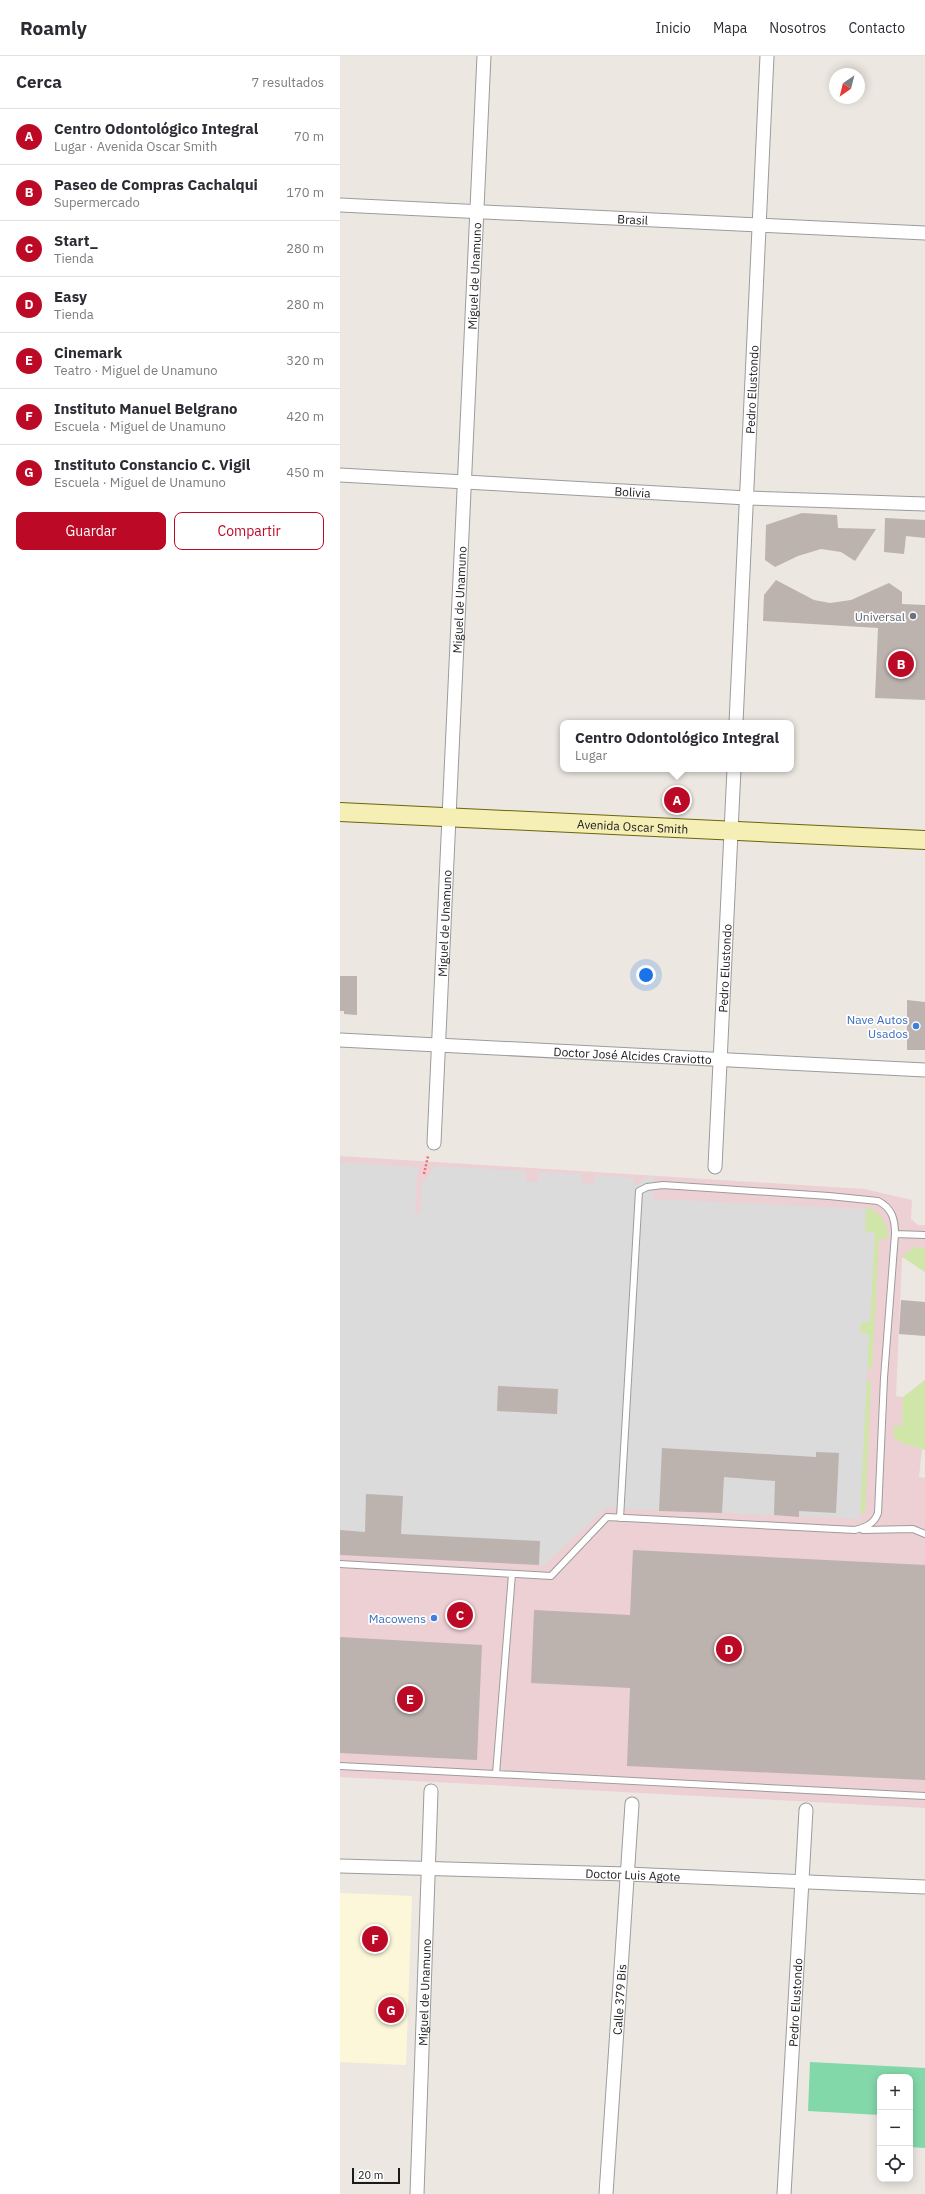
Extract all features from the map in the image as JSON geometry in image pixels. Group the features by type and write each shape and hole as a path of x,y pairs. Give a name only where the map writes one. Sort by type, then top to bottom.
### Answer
{"main road":[{"name":"Avenida Oscar Smith","path":"340,812 925,840"}],"street":[{"name":"Miguel de Unamuno","path":"434,1143 451,818 484,56"},
{"name":"Pedro Elustondo","path":"736,720 767,56"},
{"name":"Brasil","path":"340,205 925,234"},
{"name":"Bolivia","path":"340,475 747,498 925,504"},
{"name":"Pedro Elustondo","path":"714,1167 734,772"},
{"name":"Doctor José Alcides Craviotto","path":"340,1040 719,1058 925,1070"},
{"name":"Miguel de Unamuno","path":"417,2194 431,1791"},
{"name":"Calle 379 Bis","path":"606,2194 632,1804"},
{"name":"Pedro Elustondo","path":"784,2194 806,1810"},
{"name":"Doctor Luis Agote","path":"340,1866 428,1867 627,1874 925,1887"}],"lane":[{"path":"620,1518 639,1192 647,1187 663,1185 829,1196 878,1201 885,1205 891,1212 894,1221 895,1234 884,1378 878,1513 872,1523 855,1530"},
{"path":"895,1234 925,1235"},
{"path":"340,1564 551,1576 607,1517 855,1530 912,1529 925,1534"},
{"path":"496,1774 512,1574"},
{"path":"340,1766 925,1796"}],"path":[{"path":"424,1174 426,1162 434,1143"}],"shaded area":[{"path":"340,1156 864,1189 912,1200 911,1219 918,1225 925,1225 925,1248 914,1247 902,1258 896,1396 903,1397 902,1426 894,1426 901,1443 922,1449 919,1477 925,1478 925,1808 340,1777"},
{"path":"340,1162 418,1167 415,1214 420,1214 422,1183 436,1166 526,1171 526,1181 538,1182 539,1172 582,1174 582,1183 594,1184 595,1175 634,1178 634,1187 643,1180 654,1176 653,1199 866,1209 865,1231 875,1233 870,1322 861,1322 860,1333 869,1334 860,1519 606,1508 544,1565 340,1555"},
{"path":"340,1893 412,1896 406,2065 340,2062"}],"green space":[{"path":"866,1207 875,1211 882,1218 887,1227 888,1233 888,1238 879,1240 872,1369 867,1369 869,1335 860,1333 861,1322 870,1322 874,1233 865,1231"},
{"path":"914,1247 925,1248 925,1272 902,1257"},
{"path":"925,1380 925,1450 901,1443 894,1438 894,1426 902,1426 903,1397"},
{"path":"866,1381 871,1381 865,1513 860,1513"},
{"path":"810,2062 925,2068 925,2148 913,2147 913,2074 877,2074 877,2115 808,2111"}],"building":[{"path":"802,513 837,515 838,528 876,529 855,561 841,552 821,549 798,556 775,567 765,560 766,525"},
{"path":"885,518 925,520 925,538 906,536 904,554 884,552"},
{"path":"776,580 814,600 830,603 851,600 889,583 902,592 902,604 925,605 925,700 875,698 878,628 763,621 764,595"},
{"path":"665,791 689,792 688,808 665,808"},
{"path":"340,976 357,976 357,1015 344,1014 344,1011 340,1011"},
{"name":"Nave Autos Usados","path":"907,1000 925,1002 925,1050 907,1050"},
{"path":"901,1300 925,1302 925,1336 899,1334"},
{"path":"498,1386 558,1389 557,1414 497,1411"},
{"path":"662,1448 816,1457 816,1452 839,1453 836,1513 799,1511 799,1517 774,1515 775,1481 724,1477 722,1513 659,1511"},
{"path":"366,1494 403,1496 401,1534 540,1541 539,1565 340,1555 340,1530 365,1532"},
{"path":"633,1550 925,1565 925,1780 627,1766 630,1688 531,1683 534,1610 630,1615"},
{"path":"340,1637 482,1645 477,1760 340,1753"}],"place":[{"name":"Universal","path":"913,616"},
{"name":"Paseo de Compras Cachalqui","path":"901,664"},
{"name":"Centro Odontológico Integral","path":"677,800"},
{"name":"Nave Autos Usados","path":"916,1026"},
{"name":"Start_","path":"460,1615"},
{"name":"Macowens","path":"434,1618"},
{"name":"Easy","path":"729,1649"},
{"name":"Cinemark","path":"410,1699"},
{"name":"Instituto Manuel Belgrano","path":"375,1939"},
{"name":"Instituto Constancio C. Vigil","path":"391,2010"}]}
